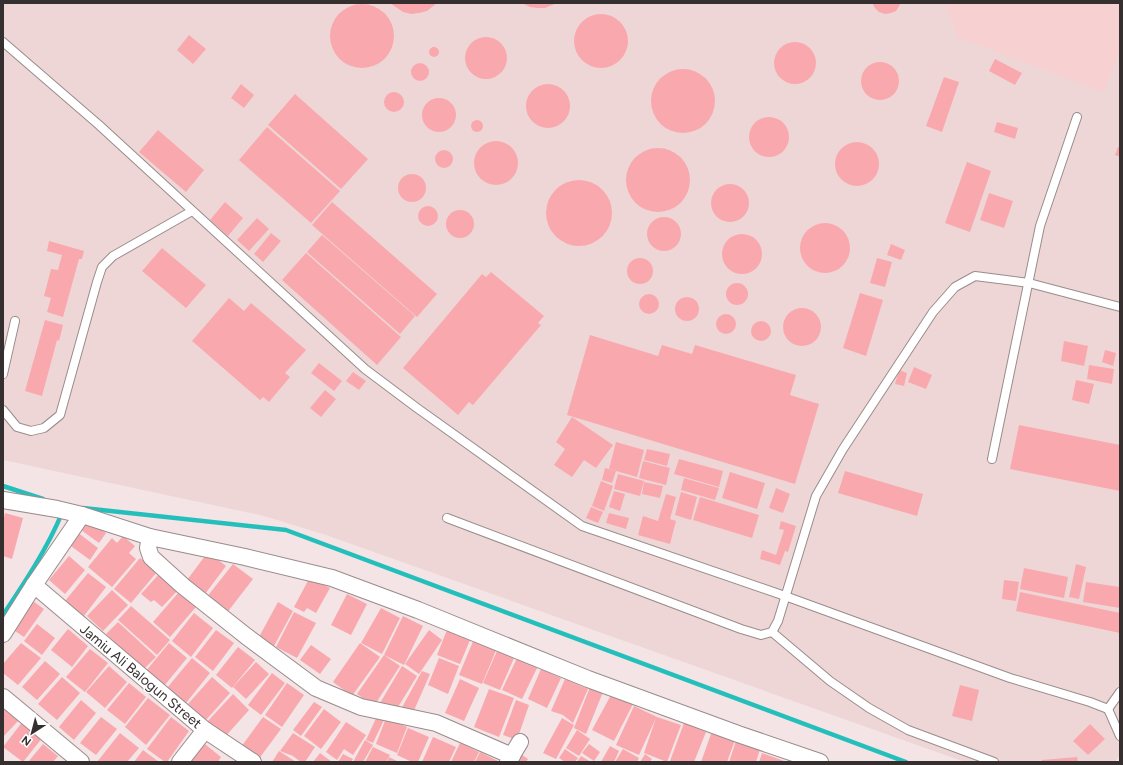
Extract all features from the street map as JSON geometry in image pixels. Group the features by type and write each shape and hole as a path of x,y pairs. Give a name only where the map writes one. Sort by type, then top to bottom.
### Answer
{"street":[{"path":"3,500 69,512 150,537 246,557 332,578 418,610 588,679 738,734 820,762"},
{"path":"3,634 34,585 69,512"},
{"path":"150,537 148,548 151,557 188,590 316,688 361,707 436,723 510,759 520,742"},
{"name":"Jamiu Ali Balogun Street","path":"34,585 205,730 253,762"},
{"path":"3,697 81,762"},
{"path":"180,762 205,730"}],"lane":[{"path":"3,42 99,125 365,369 582,526 785,596 1010,678 1090,702 1108,709 1120,736"},
{"path":"992,460 1040,226 1077,117"},
{"path":"3,410 17,427 31,431 44,428 60,415 102,267 113,256 192,211"},
{"path":"447,518 741,629 761,635 772,632 778,621 816,496 843,449 933,312 955,287 976,276 1028,283 1120,307"},
{"path":"3,374 15,321"},
{"path":"772,632 830,681 869,708 908,730 994,762"},
{"path":"1108,709 1120,692"}],"shaded area":[{"path":"3,3 1120,3 1120,755 1115,762 965,762 326,535 264,516 3,460"},
{"path":"946,3 1120,3 1120,52 1103,92 957,37"}],"building":[{"path":"390,3 437,3 427,11 411,14 403,12"},
{"path":"522,3 557,3 545,8 537,8 530,7"},
{"path":"872,3 901,3 896,11 885,14 879,12"},
{"path":"362,4 374,7 385,13 391,24 394,36 391,48 385,59 374,65 362,68 350,65 339,59 333,48 330,36 333,24 339,13 350,7"},
{"path":"601,14 611,16 620,22 626,31 628,41 626,51 620,60 611,66 601,68 591,66 582,60 576,51 574,41 576,31 582,22 591,16"},
{"path":"189,35 206,49 193,64 177,50"},
{"path":"482,37 490,37 498,40 504,46 507,58 504,70 498,76 490,79 482,79 474,76 468,70 465,62 465,54 468,46 474,40"},
{"path":"791,42 799,42 807,45 813,51 816,63 813,75 807,81 799,84 791,84 783,81 777,75 774,67 774,59 777,51 783,45"},
{"path":"432,47 436,47 438,48 438,56 432,57 429,54 429,50"},
{"path":"995,59 1022,73 1015,85 989,71"},
{"path":"880,62 893,68 899,81 893,94 880,100 867,94 861,81 867,68"},
{"path":"416,63 424,63 429,68 427,79 424,81 416,81 411,76 411,68"},
{"path":"677,69 689,69 706,78 713,89 715,101 713,113 706,124 689,133 677,133 665,128 656,119 651,107 651,95 656,83 665,74"},
{"path":"944,77 959,82 942,132 926,126"},
{"path":"241,84 254,95 244,108 231,98"},
{"path":"548,84 560,88 566,94 570,106 566,118 560,124 548,128 536,124 530,118 526,106 530,94 536,88"},
{"path":"394,92 401,95 404,102 401,109 394,112 387,109 384,102 387,95"},
{"path":"295,94 368,159 341,189 268,125"},
{"path":"436,98 442,98 446,99 453,105 456,115 455,122 449,129 442,132 436,132 432,131 425,125 422,118 422,112 423,108 429,101"},
{"path":"769,117 777,119 783,123 787,129 789,137 787,145 783,151 777,155 769,157 761,155 755,151 751,145 749,137 751,129 755,123 761,119"},
{"path":"475,120 479,120 483,126 479,132 475,132 471,128 471,124"},
{"path":"997,122 1018,128 1015,139 994,132"},
{"path":"267,127 340,191 311,223 239,160"},
{"path":"158,130 204,170 186,192 139,152"},
{"path":"492,141 500,141 505,142 512,147 517,154 517,172 512,179 505,184 492,185 484,182 477,175 474,167 474,159 477,151 484,144"},
{"path":"857,142 869,146 875,152 879,164 875,176 869,182 857,186 845,182 839,176 835,164 839,152 845,146"},
{"path":"1118,147 1120,148 1120,157 1115,155"},
{"path":"658,148 676,154 684,162 690,180 684,198 676,206 658,212 640,206 632,198 626,180 632,162 640,154"},
{"path":"444,150 450,153 453,159 450,165 444,168 438,165 435,159 438,153"},
{"path":"967,162 991,171 970,232 945,223"},
{"path":"412,174 422,178 426,188 422,198 412,202 402,198 398,188 402,178"},
{"path":"579,180 591,183 602,190 609,201 612,213 609,225 602,236 591,243 579,246 567,243 556,236 549,225 546,213 549,201 556,190 567,183"},
{"path":"726,184 734,184 746,193 749,203 746,213 740,219 734,222 726,222 714,213 711,207 711,199 720,187"},
{"path":"989,193 1013,201 1004,228 980,220"},
{"path":"225,202 243,218 228,236 210,220"},
{"path":"332,202 437,294 417,317 312,225"},
{"path":"424,206 432,206 438,212 438,220 432,226 424,226 418,220 418,212"},
{"path":"460,210 470,214 474,224 470,234 460,238 450,234 446,224 450,214"},
{"path":"667,217 676,222 680,227 680,241 676,246 671,250 661,251 657,250 648,241 647,231 648,227 657,218"},
{"path":"257,218 269,229 249,251 237,240"},
{"path":"825,223 834,225 843,230 848,239 850,248 848,257 843,266 834,271 825,273 816,271 807,266 802,257 800,248 802,239 807,230 816,225"},
{"path":"271,233 281,241 263,262 254,254"},
{"path":"746,234 753,237 759,243 762,254 761,262 753,271 746,274 738,274 731,271 723,262 722,250 725,243 734,235"},
{"path":"322,235 415,316 400,334 307,252"},
{"path":"49,241 84,251 82,259 79,259 63,317 47,312 51,298 44,296 51,269 58,270 62,255 47,251"},
{"path":"891,244 905,250 901,260 887,255"},
{"path":"162,248 206,285 186,308 142,271"},
{"path":"306,253 401,337 377,365 282,280"},
{"path":"640,258 649,262 653,271 649,280 640,284 631,280 627,271 631,262"},
{"path":"877,258 892,262 885,287 870,283"},
{"path":"491,272 544,316 538,323 541,325 473,405 469,402 458,415 403,368 482,274 486,277"},
{"path":"737,283 745,286 748,294 745,302 737,305 729,302 726,294 729,286"},
{"path":"860,293 883,300 866,356 843,348"},
{"path":"649,294 656,297 659,304 656,311 649,314 642,311 639,304 642,297"},
{"path":"687,297 696,300 699,309 696,318 687,321 678,318 675,309 678,300"},
{"path":"229,298 244,311 251,303 306,350 285,373 290,377 269,402 263,397 260,400 192,341"},
{"path":"802,308 815,314 821,327 815,340 802,346 789,340 783,327 789,314"},
{"path":"726,314 733,317 736,324 733,331 726,334 719,331 716,324 719,317"},
{"path":"45,320 63,325 59,341 57,340 42,396 25,391"},
{"path":"761,321 768,324 771,331 768,338 761,341 754,338 751,331 754,324"},
{"path":"590,335 658,356 662,345 692,354 695,345 796,375 790,395 819,404 795,484 567,415"},
{"path":"1064,341 1088,346 1084,366 1061,361"},
{"path":"1105,350 1116,353 1113,366 1102,362"},
{"path":"319,363 342,381 334,391 311,373"},
{"path":"1089,365 1114,369 1112,384 1087,379"},
{"path":"914,367 932,375 926,389 908,382"},
{"path":"899,370 907,373 904,386 895,384"},
{"path":"353,372 366,381 359,390 346,381"},
{"path":"1076,380 1094,384 1089,404 1072,400"},
{"path":"325,390 336,399 321,417 310,408"},
{"path":"572,417 613,445 596,468 584,460 572,477 554,465 565,449 556,442"},
{"path":"1019,425 1120,445 1120,491 1010,469"},
{"path":"616,442 644,450 637,477 609,469"},
{"path":"647,449 670,454 667,466 644,460"},
{"path":"679,459 723,471 719,487 674,474"},
{"path":"643,461 670,468 666,485 639,478"},
{"path":"605,468 616,471 612,483 602,480"},
{"path":"845,471 923,494 917,516 838,493"},
{"path":"730,472 765,483 757,509 722,498"},
{"path":"618,474 644,481 640,496 614,489"},
{"path":"684,478 719,488 715,500 681,490"},
{"path":"601,481 613,486 604,511 592,506"},
{"path":"644,482 663,486 660,498 642,494"},
{"path":"776,488 790,494 783,513 769,508"},
{"path":"614,491 625,494 620,511 609,507"},
{"path":"681,492 697,497 691,520 675,515"},
{"path":"666,494 676,497 670,519 676,521 670,544 638,535 643,516 658,521"},
{"path":"700,497 759,515 752,538 693,520"},
{"path":"591,507 603,512 598,523 586,518"},
{"path":"5,513 23,518 12,559 3,556 3,522"},
{"path":"609,513 629,518 626,529 606,523"},
{"path":"84,517 106,533 99,543 77,527"},
{"path":"781,521 796,526 788,552 785,551 780,565 760,559 762,550 776,555 784,530 779,529"},
{"path":"77,532 98,548 90,560 68,544"},
{"path":"123,536 135,546 129,553 136,559 112,587 88,567 112,538 117,543"},
{"path":"208,552 226,566 205,594 187,580"},
{"path":"69,556 85,570 65,594 49,580"},
{"path":"140,558 157,572 131,603 114,589"},
{"path":"233,564 253,579 226,614 206,598"},
{"path":"1076,564 1086,567 1079,599 1069,597"},
{"path":"1024,568 1068,577 1064,598 1020,589"},
{"path":"88,573 106,587 84,616 65,601"},
{"path":"159,574 177,591 162,607 154,600 151,602 141,594"},
{"path":"310,577 330,588 316,613 307,608 304,612 294,607"},
{"path":"1004,580 1019,582 1016,601 1002,599"},
{"path":"1086,582 1120,587 1120,608 1083,602"},
{"path":"112,590 128,605 103,631 87,616"},
{"path":"179,592 196,607 170,637 153,622"},
{"path":"1020,592 1120,613 1120,633 1016,611"},
{"path":"347,594 367,604 351,635 331,625"},
{"path":"30,599 44,609 24,637 9,627"},
{"path":"278,602 293,611 274,646 259,637"},
{"path":"131,606 170,640 157,655 118,620"},
{"path":"381,608 400,618 382,654 361,643"},
{"path":"294,612 316,623 297,658 276,647"},
{"path":"194,613 213,628 191,657 172,641"},
{"path":"403,616 423,626 404,665 384,655"},
{"path":"118,622 156,657 144,669 106,634"},
{"path":"37,624 55,638 42,655 24,641"},
{"path":"68,629 88,646 72,667 51,650"},
{"path":"216,630 234,643 213,671 195,657"},
{"path":"429,630 442,640 419,674 405,664"},
{"path":"447,630 470,640 460,664 437,655"},
{"path":"474,639 497,648 482,684 459,675"},
{"path":"21,643 41,658 18,685 3,673 3,664"},
{"path":"169,643 187,658 164,686 146,671"},
{"path":"360,643 380,657 352,696 333,682"},
{"path":"311,645 331,659 320,674 300,660"},
{"path":"238,647 255,660 232,688 216,675"},
{"path":"90,649 108,663 85,692 66,677"},
{"path":"497,651 514,658 500,690 483,683"},
{"path":"384,655 400,666 374,706 357,694"},
{"path":"518,656 538,666 522,699 502,690"},
{"path":"192,658 210,673 186,703 167,688"},
{"path":"439,658 459,666 448,694 428,685"},
{"path":"45,661 60,674 37,700 22,687"},
{"path":"256,662 269,674 246,699 233,687"},
{"path":"109,666 127,682 105,708 86,692"},
{"path":"402,666 417,676 395,712 380,703"},
{"path":"541,669 561,678 547,708 528,699"},
{"path":"422,671 430,674 412,715 400,711"},
{"path":"272,673 285,683 261,715 248,705"},
{"path":"62,677 80,693 57,720 38,704"},
{"path":"212,677 230,693 206,720 188,704"},
{"path":"460,679 479,688 464,721 445,713"},
{"path":"565,679 588,689 573,723 563,715 551,711"},
{"path":"129,683 146,697 125,724 107,710"},
{"path":"287,683 304,695 282,727 265,715"},
{"path":"960,685 979,690 972,721 952,716"},
{"path":"590,687 603,692 586,734 574,728"},
{"path":"489,689 514,698 499,737 474,727"},
{"path":"612,693 633,704 614,741 592,730"},
{"path":"233,694 249,710 224,738 207,722"},
{"path":"148,698 170,715 146,745 125,727"},
{"path":"81,700 96,713 74,740 59,727"},
{"path":"516,700 529,705 517,740 503,735"},
{"path":"314,702 322,707 301,736 293,730"},
{"path":"4,706 19,720 3,737 3,708"},
{"path":"634,706 657,717 681,725 667,762 644,753 656,718 639,755 616,745"},
{"path":"324,709 341,722 321,749 304,736"},
{"path":"377,716 384,720 373,743 366,740"},
{"path":"101,717 117,729 96,755 80,743"},
{"path":"171,717 189,731 167,762 165,762 147,749"},
{"path":"263,717 281,729 258,760 241,747"},
{"path":"386,718 407,727 397,753 376,744"},
{"path":"562,718 574,725 556,759 543,753"},
{"path":"23,721 43,737 23,762 3,747"},
{"path":"346,722 366,735 353,755 344,749 337,760 326,752"},
{"path":"684,723 706,732 694,762 670,761"},
{"path":"1090,724 1105,739 1088,755 1073,741"},
{"path":"408,728 429,737 418,762 412,762 397,755"},
{"path":"577,730 590,739 579,756 566,748"},
{"path":"712,731 735,740 727,762 701,762"},
{"path":"120,733 139,748 127,762 97,762"},
{"path":"293,733 315,747 305,762 301,762 293,756 280,751"},
{"path":"433,737 456,747 449,762 422,762"},
{"path":"737,738 761,746 756,762 729,762"},
{"path":"365,740 373,745 363,762 353,762"},
{"path":"201,741 221,757 218,762 185,762"},
{"path":"460,743 479,752 474,762 451,762"},
{"path":"43,744 58,756 53,762 28,762"},
{"path":"589,744 600,752 594,761 582,753"},
{"path":"610,746 619,751 614,762 601,762"},
{"path":"373,747 390,755 386,762 365,762"},
{"path":"565,749 578,758 575,762 565,762 559,758"},
{"path":"623,749 639,758 637,762 615,762"},
{"path":"143,750 159,762 134,762"},
{"path":"279,751 296,762 272,762"},
{"path":"480,752 500,762 475,762"},
{"path":"518,752 528,759 526,762 511,762"},
{"path":"320,753 332,762 313,762"},
{"path":"762,753 787,762 759,762"},
{"path":"343,754 353,759 351,762 338,762"},
{"path":"645,754 652,759 650,762 640,762"},
{"path":"581,756 591,762 577,762"},
{"path":"389,757 399,762 387,762"},
{"path":"1077,757 1078,762 1042,762 1042,760"}],"waterway":[{"path":"3,486 43,499"},
{"path":"83,508 286,530 906,762"},
{"path":"3,615 43,552 62,513"}]}
